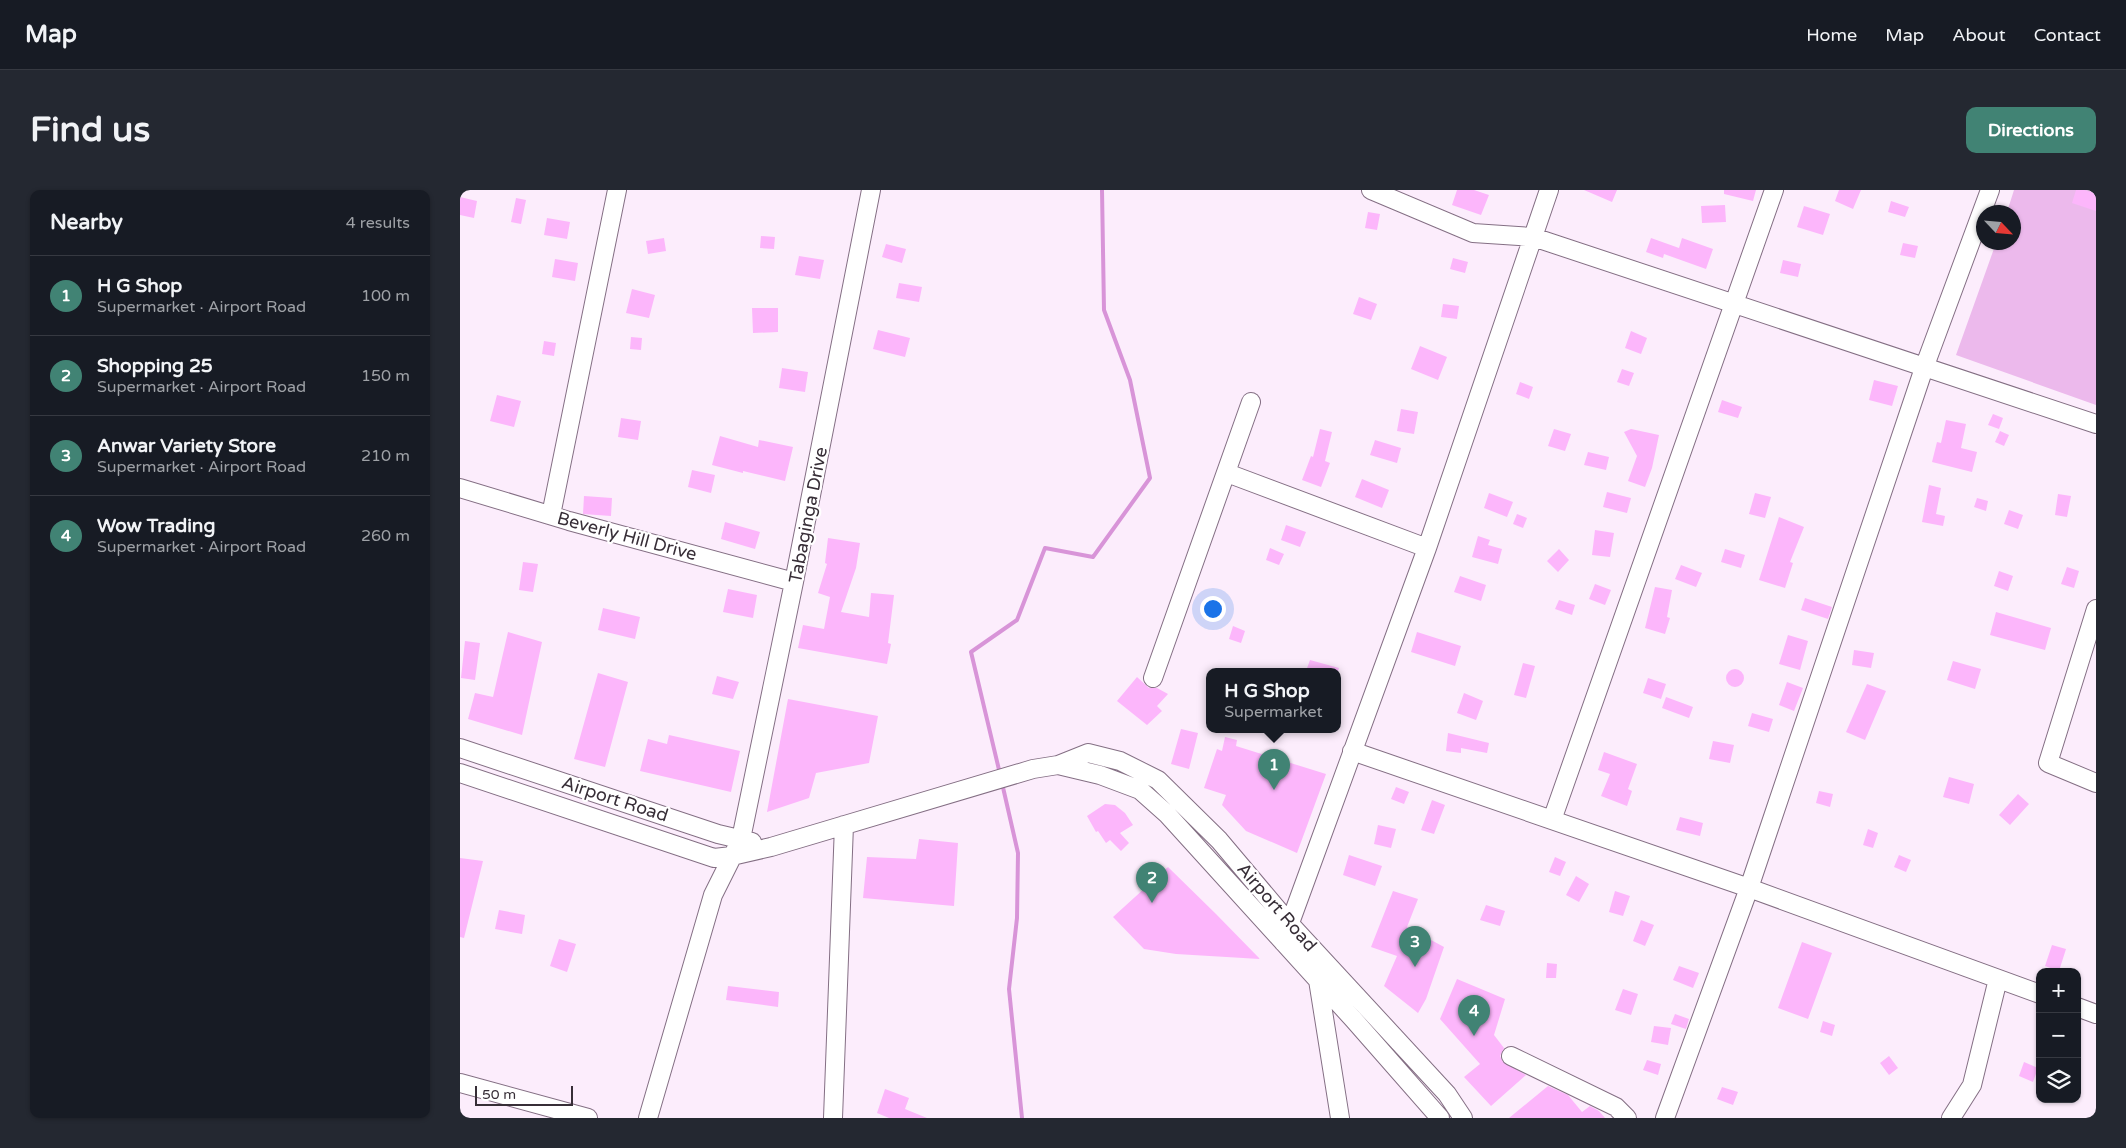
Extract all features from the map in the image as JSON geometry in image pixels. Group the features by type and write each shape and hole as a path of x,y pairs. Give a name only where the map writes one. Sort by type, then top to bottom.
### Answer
{"street":[{"path":"551,515 617,190"},
{"name":"Tabaginga Drive","path":"648,1118 713,894 741,839 871,190"},
{"path":"1371,190 1473,233 1533,237 2096,424"},
{"path":"1283,942 1427,548 1549,190"},
{"path":"1552,820 1774,190"},
{"path":"1665,1118 1749,888 1924,368 1990,190"},
{"path":"1153,678 1252,402"},
{"path":"1227,473 1427,548"},
{"name":"Beverly Hill Drive","path":"460,488 794,582"},
{"path":"2096,609 2048,764 2096,783"},
{"name":"Airport Road","path":"460,748 718,834 771,847"},
{"path":"1352,751 1749,888 2036,992"},
{"name":"Airport Road","path":"460,773 714,858 771,847 1033,769 1058,765 1088,753 1120,761 1158,780 1219,840 1289,923 1447,1094 1463,1118"},
{"name":"Airport Road","path":"1058,765 1100,775 1140,790 1167,814 1440,1118"},
{"path":"833,1118 844,825"},
{"path":"1312,947 1340,1118"},
{"path":"1951,1118 1972,1085 1998,978"},
{"path":"2081,1008 2096,1014"},
{"path":"1512,1056 1616,1107 1627,1118"},
{"path":"460,1083 588,1118"}],"shaded area":[{"path":"2014,190 2096,190 2096,405 1956,355 1994,250 2021,250 2021,205 2009,205"}],"building":[{"path":"1457,190 1474,190 1489,195 1481,215 1452,205"},
{"path":"1584,190 1617,190 1612,202"},
{"path":"1724,190 1756,190 1753,201 1724,194"},
{"path":"1839,190 1861,190 1853,209 1835,201"},
{"path":"2076,190 2084,190 2096,194 2096,211 2072,203"},
{"path":"460,197 477,201 474,218 460,215"},
{"path":"516,198 526,200 521,224 511,222"},
{"path":"1891,201 1909,207 1905,217 1888,212"},
{"path":"1725,205 1726,222 1702,223 1701,206"},
{"path":"1804,206 1830,214 1823,235 1797,227"},
{"path":"1368,212 1380,214 1377,230 1365,228"},
{"path":"547,218 570,222 567,239 544,235"},
{"path":"761,236 775,237 774,249 760,248"},
{"path":"664,238 666,251 648,254 646,241"},
{"path":"1651,238 1679,248 1682,238 1713,249 1706,269 1664,254 1663,258 1646,252"},
{"path":"1903,243 1918,246 1915,258 1900,255"},
{"path":"886,244 906,249 902,263 882,257"},
{"path":"799,256 824,260 820,279 795,275"},
{"path":"1453,258 1468,262 1465,273 1450,269"},
{"path":"555,259 578,263 575,281 552,277"},
{"path":"1783,260 1801,264 1798,277 1780,273"},
{"path":"899,283 922,287 919,302 896,298"},
{"path":"632,289 655,295 649,318 626,313"},
{"path":"1359,297 1377,304 1371,320 1353,314"},
{"path":"1443,304 1459,306 1457,319 1441,317"},
{"path":"752,308 778,308 778,332 753,333"},
{"path":"878,330 910,338 905,357 873,349"},
{"path":"1631,331 1647,338 1641,354 1625,348"},
{"path":"631,337 642,338 641,350 630,349"},
{"path":"544,341 556,343 554,356 542,354"},
{"path":"1420,346 1447,357 1438,380 1411,369"},
{"path":"782,368 808,372 805,392 779,388"},
{"path":"1622,369 1634,373 1629,386 1617,382"},
{"path":"1874,380 1898,386 1892,406 1869,400"},
{"path":"1520,382 1533,387 1529,399 1516,394"},
{"path":"497,395 521,401 514,427 490,421"},
{"path":"1722,400 1742,407 1738,418 1718,412"},
{"path":"1401,409 1418,412 1414,434 1397,431"},
{"path":"1993,414 2003,418 1999,429 1988,425"},
{"path":"621,418 641,421 638,440 618,437"},
{"path":"1946,420 1966,424 1961,448 1977,452 1972,472 1932,462 1937,442 1941,443"},
{"path":"1320,429 1332,432 1325,461 1330,463 1321,487 1302,480 1311,456 1313,457"},
{"path":"1554,429 1571,434 1565,451 1548,446"},
{"path":"1631,429 1659,435 1652,468 1645,487 1628,481 1637,456 1624,432"},
{"path":"2000,431 2009,435 2004,446 1995,442"},
{"path":"720,436 758,447 759,440 793,447 785,481 712,465"},
{"path":"1375,440 1401,448 1397,463 1370,455"},
{"path":"1588,452 1609,457 1606,470 1584,465"},
{"path":"692,470 715,475 711,493 688,487"},
{"path":"1362,479 1389,490 1382,508 1355,497"},
{"path":"1929,485 1941,488 1936,514 1945,516 1943,526 1922,522"},
{"path":"1607,492 1631,498 1627,513 1603,507"},
{"path":"1489,493 1513,502 1507,517 1484,508"},
{"path":"1755,493 1771,497 1765,518 1749,514"},
{"path":"2058,494 2071,496 2067,517 2055,515"},
{"path":"584,496 612,498 611,516 583,514"},
{"path":"1977,498 1988,501 1986,511 1974,507"},
{"path":"2009,510 2023,515 2018,529 2004,524"},
{"path":"1517,514 1527,518 1523,528 1513,524"},
{"path":"1779,517 1804,527 1790,562 1793,563 1785,588 1759,580"},
{"path":"725,522 760,532 755,549 721,539"},
{"path":"1286,525 1306,532 1300,547 1281,540"},
{"path":"1595,530 1614,533 1610,557 1592,555"},
{"path":"1478,536 1490,540 1488,545 1502,549 1498,564 1472,557"},
{"path":"828,538 860,543 856,568 841,612 869,617 871,593 894,595 888,643 891,644 887,664 798,648 803,625 824,629 830,597 818,593 827,564 825,563"},
{"path":"1270,548 1284,554 1279,565 1266,560"},
{"path":"1559,549 1569,560 1558,572 1547,561"},
{"path":"1725,549 1745,555 1741,568 1721,562"},
{"path":"523,562 538,564 533,592 519,590"},
{"path":"1681,565 1702,573 1696,587 1675,579"},
{"path":"2067,567 2079,571 2074,588 2061,584"},
{"path":"1999,571 2013,576 2008,591 1994,586"},
{"path":"1460,576 1486,585 1481,601 1454,592"},
{"path":"1595,584 1611,590 1605,605 1589,599"},
{"path":"1655,587 1672,590 1667,617 1670,618 1665,634 1645,628"},
{"path":"728,589 757,595 753,618 723,612"},
{"path":"1805,598 1832,607 1828,619 1801,610"},
{"path":"1559,600 1575,605 1572,615 1555,609"},
{"path":"603,608 640,617 635,639 598,630"},
{"path":"1996,612 2051,628 2045,650 1990,635"},
{"path":"1233,626 1245,631 1241,643 1229,639"},
{"path":"508,632 542,642 522,735 468,719 475,693 493,697"},
{"path":"1417,632 1461,646 1455,666 1411,652"},
{"path":"1788,635 1808,641 1800,670 1779,664"},
{"path":"465,641 480,643 475,680 461,678"},
{"path":"1854,650 1874,653 1871,668 1852,665"},
{"path":"1310,660 1339,668 1307,668"},
{"path":"1953,661 1981,669 1975,689 1947,680"},
{"path":"1523,663 1535,666 1526,698 1514,695"},
{"path":"1735,669 1741,672 1744,678 1741,684 1735,687 1729,684 1726,678 1729,672"},
{"path":"598,673 628,682 605,767 574,759"},
{"path":"717,676 739,682 733,699 712,694"},
{"path":"1137,677 1149,688 1157,688 1168,694 1157,706 1162,711 1147,725 1117,701"},
{"path":"1648,678 1666,684 1661,699 1643,693"},
{"path":"1787,682 1803,688 1794,711 1779,705"},
{"path":"1867,684 1886,691 1865,740 1846,732"},
{"path":"1464,693 1483,701 1476,720 1457,713"},
{"path":"1666,697 1693,707 1689,718 1662,708"},
{"path":"788,699 878,716 869,763 816,773 809,798 767,812"},
{"path":"1752,713 1773,719 1769,732 1748,726"},
{"path":"1181,729 1198,733 1189,769 1171,764"},
{"path":"1448,733 1489,743 1487,753 1461,748 1461,753 1446,751"},
{"path":"669,735 740,751 731,792 640,771 648,739 667,744"},
{"path":"1225,737 1237,740 1236,746 1326,774 1297,853 1246,831 1222,805 1226,795 1204,788 1217,749 1222,751"},
{"path":"1713,741 1734,745 1730,763 1709,759"},
{"path":"1604,752 1637,764 1628,789 1632,791 1627,806 1601,796 1610,774 1598,770"},
{"path":"1949,777 1974,784 1969,804 1943,797"},
{"path":"1396,787 1409,792 1404,804 1391,799"},
{"path":"1819,791 1833,794 1830,807 1816,803"},
{"path":"2018,794 2029,804 2010,825 1999,815"},
{"path":"1432,800 1445,805 1434,834 1421,830"},
{"path":"1105,804 1115,805 1125,813 1133,825 1120,833 1129,843 1121,851 1110,840 1106,843 1098,831 1096,832 1087,816"},
{"path":"1680,817 1703,823 1700,836 1676,830"},
{"path":"1378,825 1396,829 1391,848 1374,844"},
{"path":"1868,829 1878,833 1873,848 1863,845"},
{"path":"919,839 958,843 954,906 863,898 867,857 916,859"},
{"path":"1349,855 1382,866 1375,886 1343,875"},
{"path":"1899,855 1911,860 1906,872 1894,867"},
{"path":"1555,857 1566,862 1560,876 1549,872"},
{"path":"460,858 483,861 464,938 460,937"},
{"path":"1168,867 1260,959 1176,954 1144,949 1113,917"},
{"path":"1576,876 1589,884 1579,902 1566,895"},
{"path":"1393,891 1418,899 1407,927 1444,947 1426,999 1418,1013 1384,986 1397,956 1371,947"},
{"path":"1615,891 1630,896 1623,916 1609,912"},
{"path":"1486,905 1505,911 1500,926 1480,920"},
{"path":"499,910 525,915 522,934 495,929"},
{"path":"1641,920 1654,925 1645,946 1633,941"},
{"path":"559,939 576,944 567,972 550,966"},
{"path":"1802,942 1832,953 1808,1019 1778,1008"},
{"path":"2052,945 2066,949 2060,968 2045,966"},
{"path":"1547,963 1557,964 1556,978 1546,978"},
{"path":"1679,966 1699,973 1693,988 1673,980"},
{"path":"1457,979 1505,999 1494,1035 1504,1048 1500,1056 1503,1062 1526,1075 1491,1106 1464,1077 1480,1064 1440,1019"},
{"path":"728,986 779,992 778,1007 726,1000"},
{"path":"1623,989 1638,994 1631,1015 1615,1010"},
{"path":"1675,1014 1689,1019 1686,1029 1671,1024"},
{"path":"1823,1021 1835,1025 1832,1036 1820,1032"},
{"path":"1654,1026 1671,1028 1668,1045 1651,1042"},
{"path":"1889,1056 1898,1068 1889,1075 1880,1063"},
{"path":"1647,1060 1661,1064 1658,1075 1643,1070"},
{"path":"2024,1062 2036,1067 2033,1082 2019,1076"},
{"path":"1548,1086 1568,1095 1582,1112 1590,1106 1599,1111 1605,1118 1509,1118"},
{"path":"1722,1087 1738,1092 1733,1105 1717,1099"},
{"path":"885,1089 909,1098 905,1109 927,1118 889,1118 877,1113"}],"waterway":[{"path":"1000,774 971,652 1017,620 1045,548 1093,557 1150,478 1130,380 1104,310 1102,190"},
{"path":"1002,783 1018,853 1017,918 1009,989 1022,1118"}],"place":[{"name":"H G Shop","path":"1274,790"},
{"name":"Shopping 25","path":"1152,903"},
{"name":"Anwar Variety Store","path":"1415,967"},
{"name":"Wow Trading","path":"1474,1036"}]}
